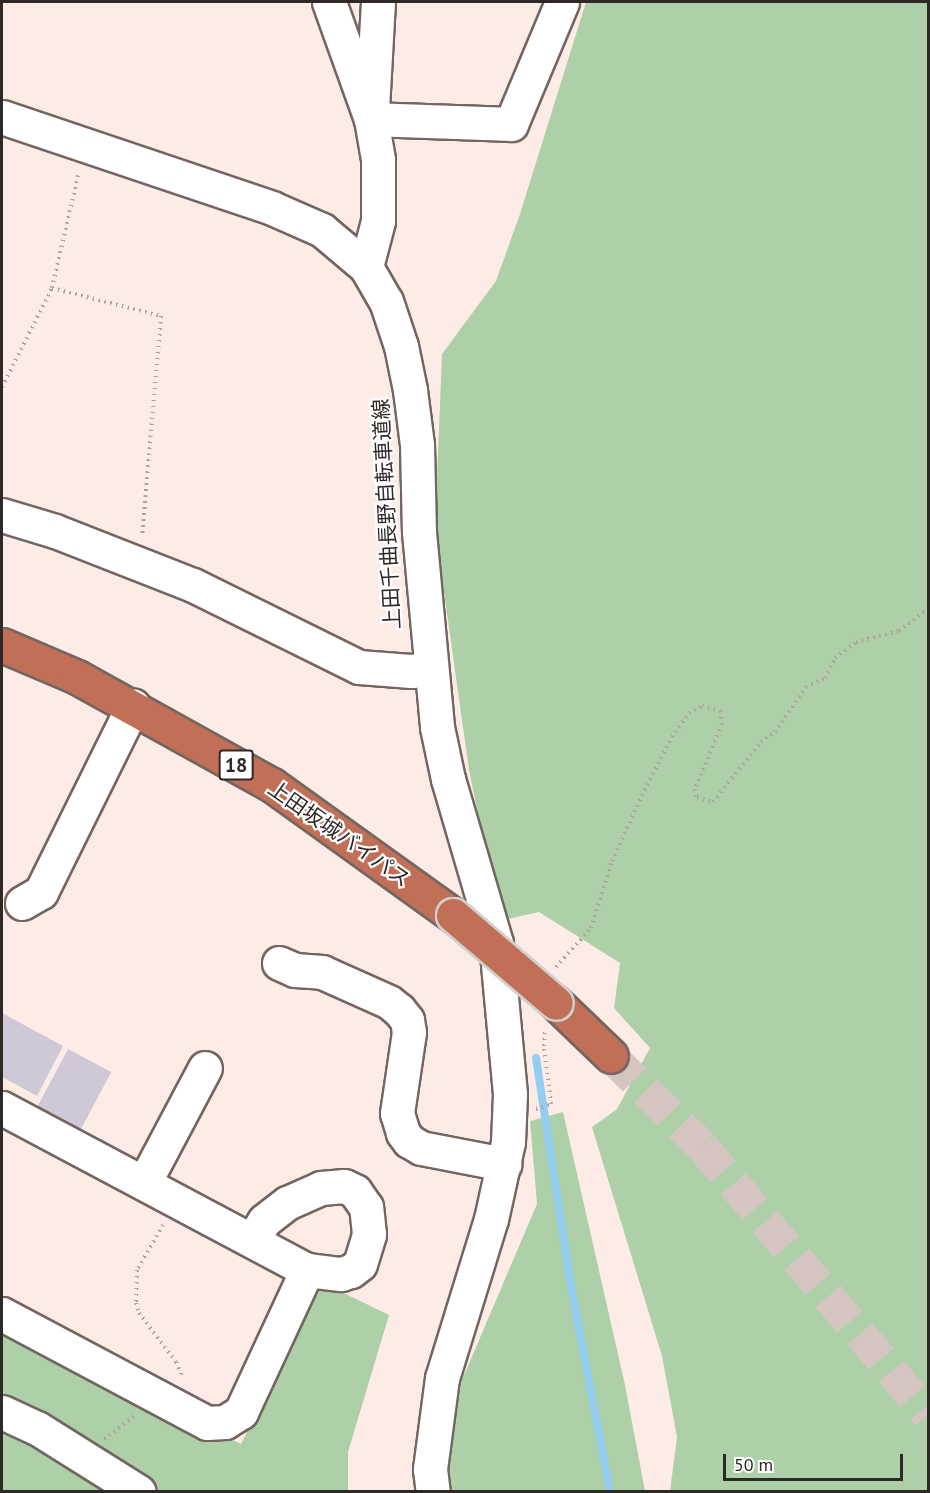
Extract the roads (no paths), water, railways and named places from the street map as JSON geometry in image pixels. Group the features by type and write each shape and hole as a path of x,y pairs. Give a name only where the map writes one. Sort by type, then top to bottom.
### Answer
{"highway":[{"name":"上田坂城バイパス","path":"2,645 77,677 133,706 272,785 453,915 611,1056"}],"street":[{"path":"330,2 371,119 378,159 378,221 366,267"},
{"path":"371,119 378,2"},
{"path":"371,119 510,124 562,2"},
{"path":"2,117 272,208 322,230 366,267 386,301 401,346 417,444 419,532 437,727 448,779 496,943 507,1044 510,1118 504,1164 491,1219 442,1377 430,1469 433,1491"},
{"path":"2,515 54,531 193,585 359,667 411,671 430,669"},
{"path":"22,903 41,892 133,706"},
{"path":"279,963 295,970 322,972 389,1002 407,1020 410,1032 397,1113 398,1123 410,1142 420,1148 504,1164"},
{"path":"144,1183 205,1068"},
{"path":"2,1108 144,1183 177,1201 252,1241 307,1270 341,1274 351,1271 360,1264 369,1234 366,1207 355,1191 344,1186 332,1186 287,1203 264,1221 252,1241"},
{"path":"2,1314 207,1423 225,1422 241,1412 307,1270"},
{"path":"2,1412 37,1428 139,1491"}],"waterway":[{"path":"536,1058 571,1287 610,1492"}],"tunnel":[{"path":"611,1056 702,1146 928,1414"}]}
